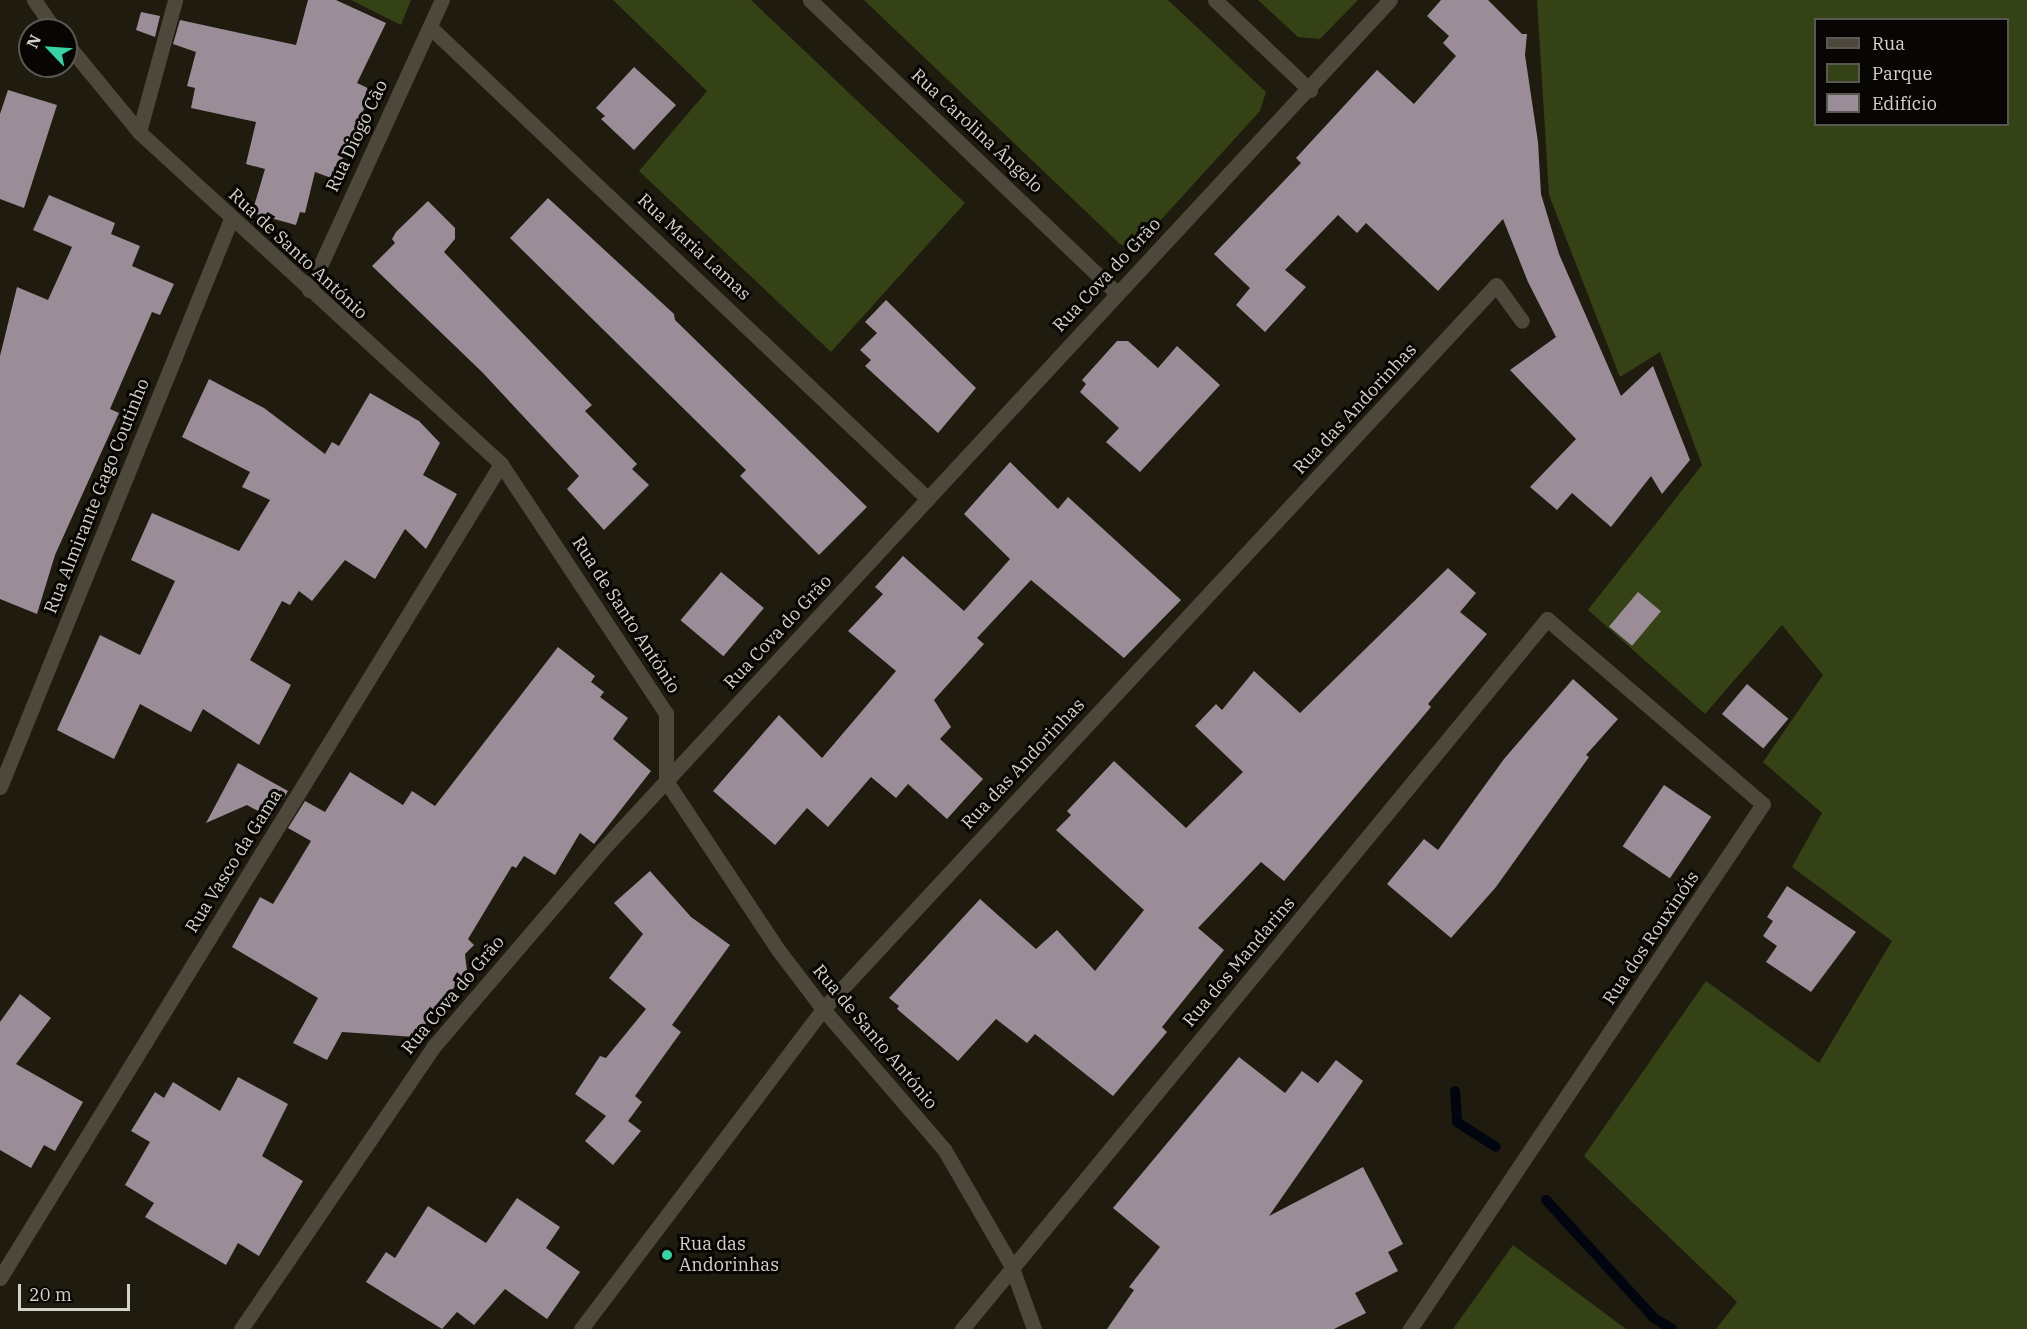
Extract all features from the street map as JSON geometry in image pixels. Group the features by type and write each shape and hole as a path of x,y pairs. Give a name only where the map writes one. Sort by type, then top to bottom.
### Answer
{"street":[{"path":"34,0 47,18"},
{"path":"139,132 175,0"},
{"name":"Rua Diogo Cão","path":"309,290 442,0"},
{"name":"Rua Carolina Ângelo","path":"810,0 1116,292"},
{"path":"1215,0 1310,90"},
{"name":"Rua Cova do Grão","path":"241,1329 434,1046 666,781 928,499 1116,292 1310,90 1390,0"},
{"name":"Rua Maria Lamas","path":"430,27 928,499"},
{"name":"Rua de Santo António","path":"78,58 139,132 231,219 501,464 666,713 666,781 779,951 823,1009 944,1149 1011,1264 1034,1329"},
{"name":"Rua Almirante Gago Coutinho","path":"0,787 231,219"},
{"name":"Rua das Andorinhas","path":"581,1329 823,1009 1496,285 1522,321"},
{"name":"Rua Vasco da Gama","path":"0,1278 501,464"},
{"name":"Rua dos Mandarins","path":"962,1329 1011,1264 1547,619"},
{"name":"Rua dos Rouxinóis","path":"1410,1329 1763,804 1547,619"}],"green space":[{"path":"351,0 411,0 401,25"},
{"path":"613,0 751,0 965,203 831,352 639,171 707,91"},
{"path":"864,0 1168,0 1266,92 1260,111 1139,244 1121,245"},
{"path":"1258,0 1358,0 1320,39 1298,37"},
{"path":"1537,0 2027,0 2027,1329 1716,1329 1737,1302 1584,1156 1706,981 1819,1063 1892,941 1792,867 1822,813 1763,762 1823,675 1782,625 1705,714 1588,610 1702,465 1660,352 1620,377 1549,195"},
{"path":"1513,1245 1626,1329 1453,1329"}],"building":[{"path":"308,0 336,0 386,23 357,83 372,90 334,179 315,172 305,213 300,212 296,225 252,213 265,169 246,164 256,122 191,108 195,88 187,86 196,52 173,44 180,20 296,45"},
{"path":"1441,0 1488,0 1522,34 1527,34 1525,55 1538,142 1541,194 1559,254 1621,396 1653,366 1690,460 1662,494 1651,476 1611,527 1572,493 1557,510 1530,487 1576,439 1510,370 1556,337 1528,282 1503,219 1438,291 1366,223 1357,233 1338,215 1285,270 1306,287 1265,332 1236,305 1250,288 1214,254 1301,163 1296,158 1377,70 1414,104 1456,56 1443,43 1449,36 1427,16"},
{"path":"141,12 160,16 155,37 136,30"},
{"path":"634,67 676,105 634,150 601,119 605,116 596,108"},
{"path":"8,90 57,105 24,208 0,199 0,114"},
{"path":"49,195 115,223 111,234 140,246 132,266 174,284 160,315 152,312 110,409 119,413 55,555 37,614 0,599 0,356 17,287 48,300 72,247 33,230"},
{"path":"548,198 674,314 675,320 867,507 819,555 740,476 746,470 510,238"},
{"path":"428,201 455,228 455,239 444,252 592,405 585,411 637,464 632,469 649,485 604,530 567,489 579,476 482,372 372,266 395,243 392,239 396,232"},
{"path":"886,300 976,388 938,433 865,366 871,360 860,350 877,333 865,322"},
{"path":"1117,341 1128,341 1158,368 1177,346 1220,385 1140,472 1106,442 1119,428 1080,392 1086,384 1082,380"},
{"path":"209,379 264,408 325,454 332,442 339,446 370,393 419,421 440,443 423,475 457,494 426,549 405,529 375,579 345,560 312,601 299,591 290,605 282,601 250,660 291,685 259,745 203,709 191,732 140,704 114,759 57,730 100,635 140,655 175,581 131,560 152,513 239,551 270,500 242,487 250,472 182,437"},
{"path":"1010,462 1058,509 1068,497 1181,600 1124,658 1031,580 977,638 984,644 934,700 951,727 940,739 983,779 947,819 908,784 896,798 871,777 828,827 807,808 775,845 713,791 779,715 822,758 896,671 848,631 883,594 875,587 903,556 964,611 1010,559 964,514"},
{"path":"1448,568 1476,593 1460,612 1487,634 1428,704 1431,707 1284,881 1261,862 1198,928 1224,950 1162,1027 1167,1032 1113,1096 1035,1034 1027,1043 996,1019 958,1061 897,1009 899,1006 889,998 980,899 1036,949 1057,930 1095,971 1144,910 1056,830 1071,815 1067,811 1114,761 1186,828 1243,772 1195,726 1216,704 1222,710 1254,671 1300,713"},
{"path":"721,572 764,608 723,656 681,620"},
{"path":"1638,592 1661,611 1632,646 1609,626"},
{"path":"558,647 595,676 591,682 604,692 600,697 628,718 613,739 651,771 594,844 580,833 555,875 524,856 516,868 512,866 468,939 474,945 465,954 467,971 415,1037 342,1032 327,1060 293,1043 318,998 232,947 260,897 273,904 311,841 288,828 305,801 325,812 350,772 403,805 412,791 435,806"},
{"path":"1573,679 1618,719 1586,755 1589,757 1496,887 1451,938 1387,884 1424,839 1438,850 1504,759"},
{"path":"1747,684 1788,719 1763,749 1722,714"},
{"path":"238,763 288,791 271,818 247,805 206,823"},
{"path":"1664,785 1711,817 1670,878 1623,846"},
{"path":"650,871 691,917 730,945 672,1025 681,1032 635,1096 642,1102 628,1121 641,1131 613,1165 585,1141 606,1116 575,1094 600,1056 606,1058 646,1009 609,978 643,934 614,903"},
{"path":"1787,886 1856,932 1811,992 1766,962 1777,946 1763,936 1773,921 1767,917"},
{"path":"20,994 51,1018 16,1064 83,1102 55,1151 44,1145 31,1168 0,1150 0,1022"},
{"path":"1239,1057 1285,1093 1302,1071 1318,1083 1336,1060 1363,1081 1269,1216 1363,1167 1403,1244 1388,1252 1398,1271 1355,1293 1366,1313 1334,1329 1107,1329 1134,1290 1129,1287 1160,1247 1113,1208"},
{"path":"238,1077 288,1104 262,1156 303,1181 259,1256 238,1243 226,1265 145,1217 154,1203 125,1185 150,1142 131,1131 155,1092 164,1098 173,1082 220,1111"},
{"path":"517,1198 560,1227 546,1248 580,1272 547,1319 505,1289 474,1325 457,1312 442,1329 366,1282 386,1252 395,1258 428,1206 486,1243"}],"waterway":[{"path":"1455,1091 1457,1122 1496,1147"},
{"path":"1546,1200 1654,1318 1672,1329"}],"place":[{"name":"Rua das Andorinhas","path":"667,1255"}]}
